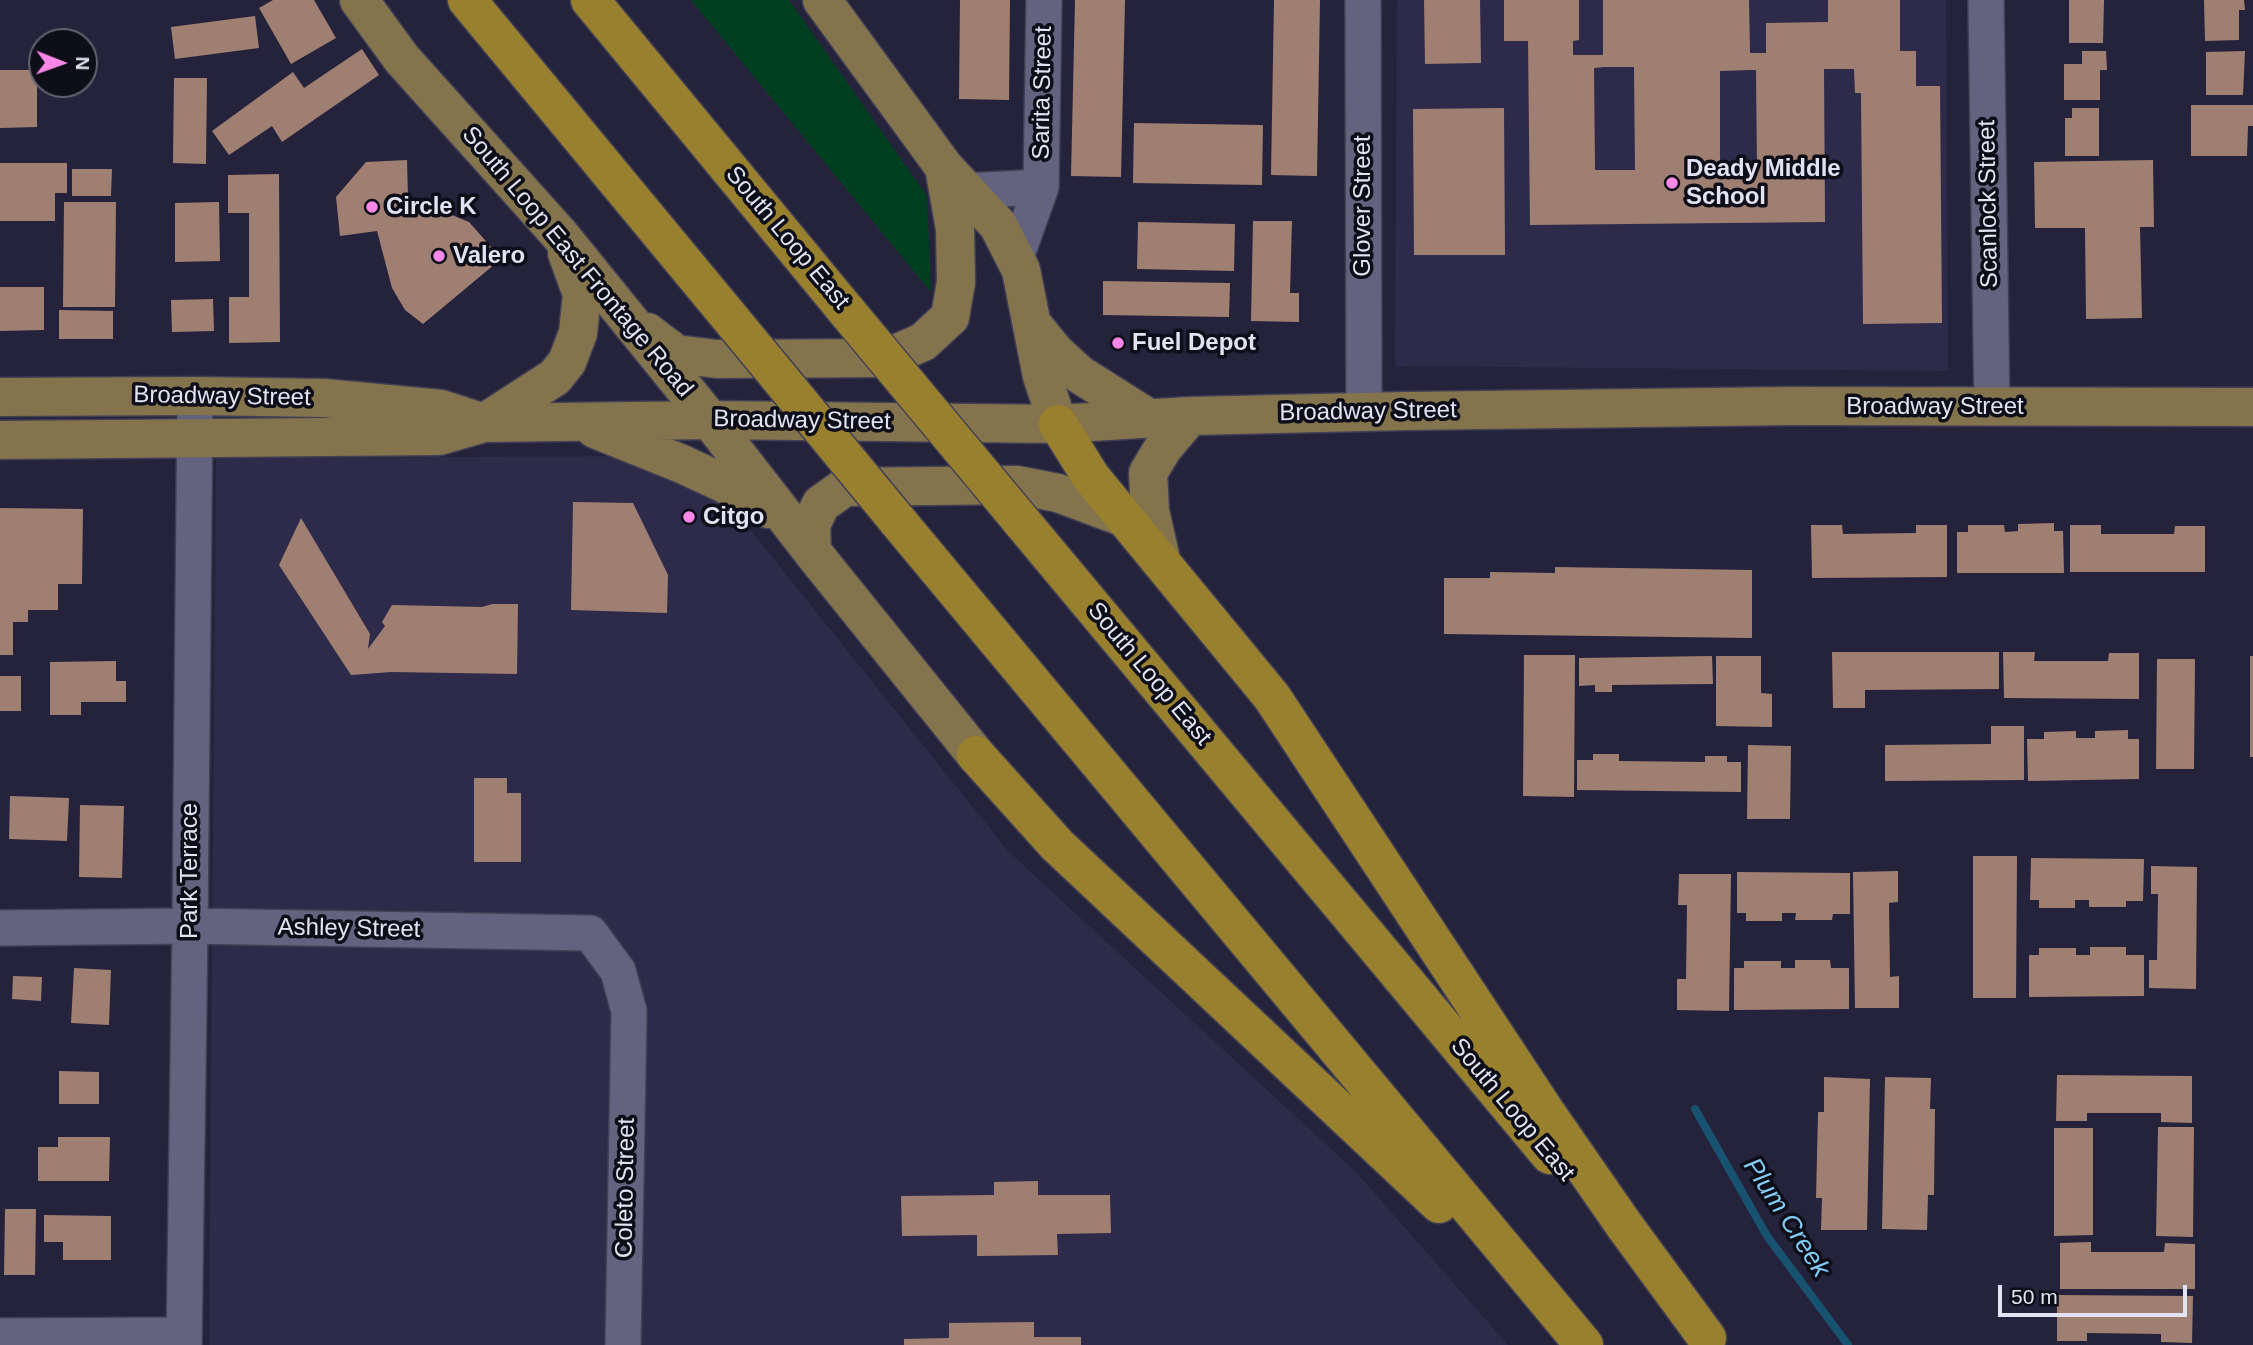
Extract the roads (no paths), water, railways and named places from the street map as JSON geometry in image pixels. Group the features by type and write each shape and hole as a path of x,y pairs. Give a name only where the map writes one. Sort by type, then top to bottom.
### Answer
{"highway":[{"path":"467,0 896,519 1444,1195 1576,1345"},
{"name":"South Loop East","path":"590,0 1022,522 1536,1119"},
{"path":"1058,424 1091,477 1272,697 1536,1119 1624,1225 1710,1342"},
{"path":"976,755 1057,845 1444,1195 1584,1345"}],"main road":[{"name":"South Loop East Frontage Road","path":"359,0 402,59 560,235 976,755"},
{"path":"822,0 956,179 998,225 1021,270 1041,372 1058,424"},
{"path":"623,313 676,354 718,359 886,358 923,342 950,317 956,282 956,179"},
{"path":"484,423 555,377 567,362 578,334 582,294 560,235"},
{"path":"1033,325 1055,352 1079,374 1150,419"},
{"name":"Broadway Street","path":"0,397 324,398 440,409 484,423"},
{"name":"Broadway Street","path":"0,440 439,436 484,423 710,420 1058,424 1190,416 1364,411 1790,406 2253,407"},
{"path":"1161,562 1150,511 1148,472 1163,448 1190,416"},
{"path":"576,422 725,484 801,537 811,525 821,504 845,487 1017,485 1058,493 1125,518"}],"street":[{"name":"Sarita Street","path":"1015,260 1041,187 1044,0"},
{"name":"Glover Street","path":"1363,0 1364,411"},
{"name":"Scanlock Street","path":"1986,0 1992,408"},
{"name":"Sarita Street","path":"956,179 1041,187"},
{"name":"Park Terrace","path":"184,1340 195,396"},
{"name":"Ashley Street","path":"0,928 190,926 590,933 618,971 629,1011 629,1031"},
{"name":"Coleto Street","path":"623,1345 629,1031"},
{"path":"0,1336 184,1340"}],"waterway":[{"name":"Plum Creek","path":"1695,1109 1767,1236 1848,1345"}],"place":[{"name":"Deady Middle School","path":"1672,183"},
{"name":"Circle K","path":"372,207"},
{"name":"Valero","path":"439,256"},
{"name":"Fuel Depot","path":"1118,343"},
{"name":"Citgo","path":"689,517"}]}
